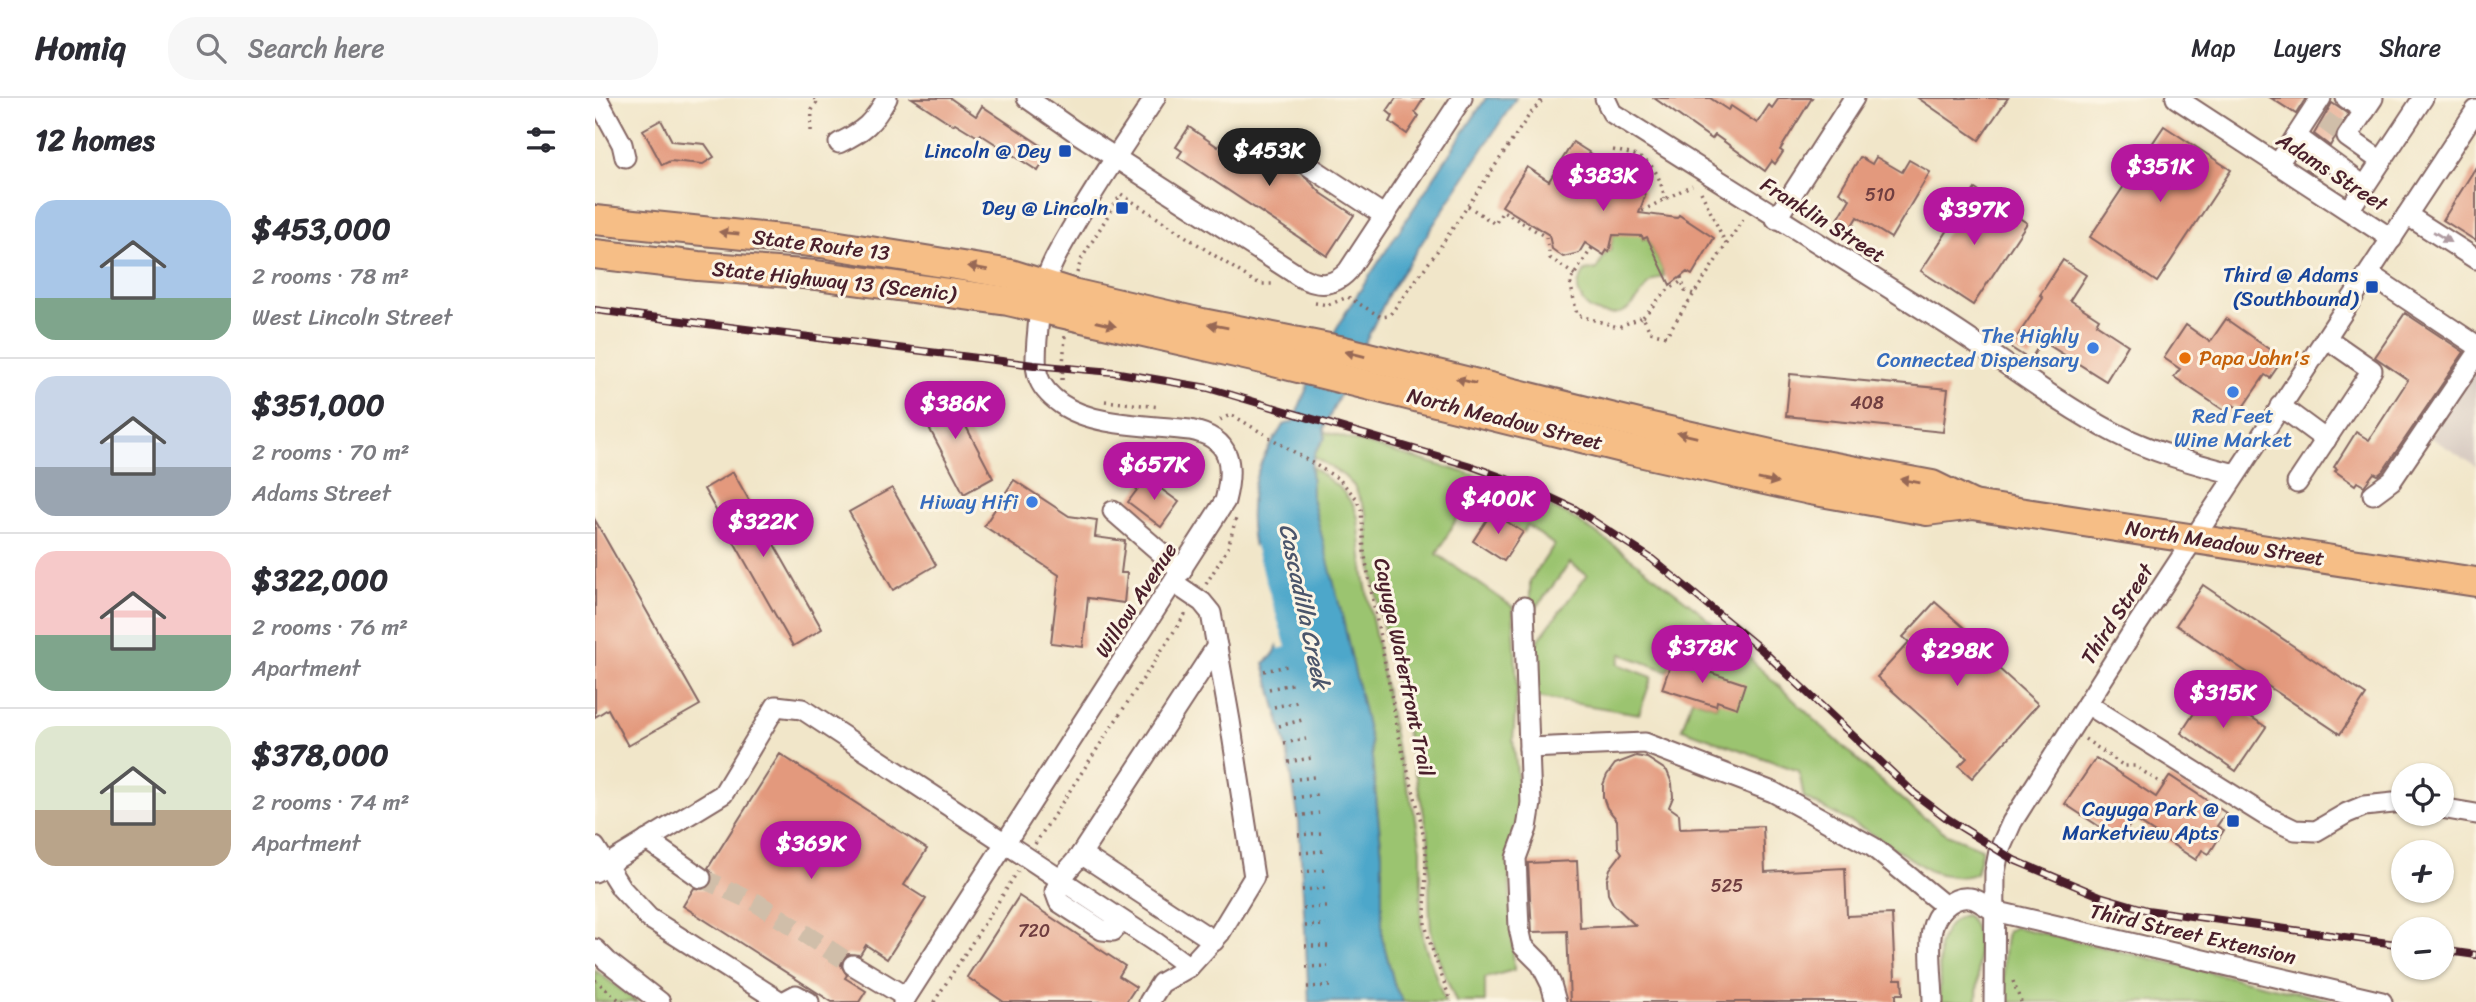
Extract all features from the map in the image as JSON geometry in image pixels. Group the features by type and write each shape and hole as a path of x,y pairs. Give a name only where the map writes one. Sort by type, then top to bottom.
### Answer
{"highway":[{"name":"State Route 13","path":"595,220 859,248 1011,274 1042,297"},
{"name":"State Highway 13 (Scenic)","path":"595,254 829,277 1008,301 1042,297"},
{"name":"North Meadow Street","path":"1042,297 1417,383 1606,416 1797,460 1932,485 1973,505 2476,582"}],"street":[{"path":"597,98 622,144 625,157"},
{"path":"839,143 861,132 887,98"},
{"path":"1027,98 1302,278 1313,284 1327,285 1339,280 1348,271 1462,98"},
{"path":"1042,297 1067,236 1155,98"},
{"path":"1776,219 1854,98"},
{"name":"Adams Street","path":"2176,98 2392,239"},
{"path":"2346,98 2369,104"},
{"path":"2349,210 2423,98"},
{"path":"2278,164 2296,136 2369,104"},
{"name":"Franklin Street","path":"1608,106 1776,219 1993,354 2085,417 2117,434 2161,451 2235,474"},
{"name":"Third Street","path":"1994,1002 1995,872 1999,851 2022,805 2235,474 2476,110"},
{"path":"2329,120 2381,161"},
{"path":"2296,136 2364,186"},
{"path":"1309,166 1384,216"},
{"path":"2407,215 2476,259"},
{"path":"2369,274 2476,345"},
{"name":"Willow Avenue","path":"905,1000 1178,577 1225,501 1230,481 1230,461 1215,439 1205,433 1103,420 1087,416 1060,403 1040,382 1034,365 1042,297"},
{"path":"2297,484 2372,370 2326,338"},
{"path":"2372,494 2392,480 2476,356"},
{"path":"2280,406 2326,440"},
{"path":"1113,511 1210,613 1254,877 1213,940 1189,967 1161,983 1149,1002"},
{"path":"1524,607 1531,803 1527,828 1516,858 1519,928 1523,946 1541,964 1556,1002"},
{"path":"1059,879 1072,868 1217,646"},
{"path":"2087,704 2266,816 2295,830 2316,831 2364,806 2391,803"},
{"path":"601,869 723,794 776,706 802,709 1189,967"},
{"path":"1529,748 1645,743 1773,792 1873,848 1945,906 1931,932 1933,1002"},
{"path":"2454,810 2476,814"},
{"path":"647,840 701,878"},
{"path":"595,846 601,869 649,918 782,1002 796,995 809,1002"},
{"path":"1081,854 1213,940"},
{"name":"Third Street Extension","path":"1945,906 1955,899 1971,898 1994,911 2382,1002"},
{"path":"595,949 660,1002"},
{"path":"853,965 905,1000"}],"path":[{"path":"811,131 812,110 818,101 814,98"},
{"path":"1353,300 1381,317 1389,316 1407,295 1543,98"},
{"path":"1613,150 1632,154 1654,167 1661,180 1665,199"},
{"path":"1642,211 1692,185"},
{"path":"1701,190 1726,244"},
{"path":"1080,265 1121,194 1252,279 1261,284 1282,284"},
{"path":"1468,206 1495,224 1503,211 1546,237 1550,258 1575,275"},
{"path":"1643,317 1650,332 1666,336 1744,218"},
{"path":"1592,248 1570,281 1577,315 1618,327 1643,317 1665,292 1681,279 1685,291 1694,294"},
{"name":"Cayuga Waterfront Trail","path":"1220,420 1234,416 1325,469 1350,489 1361,510 1371,590 1401,746 1426,850 1425,924 1451,1002"},
{"path":"1264,671 1287,666"},
{"path":"1269,689 1291,684"},
{"path":"1274,707 1297,702"},
{"path":"1279,726 1302,720"},
{"path":"1284,743 1306,739"},
{"path":"2085,739 2124,766 2135,766 2164,785"},
{"path":"1288,762 1311,758"},
{"path":"1291,780 1314,776"},
{"path":"1294,798 1317,795"},
{"path":"1297,816 1319,813"},
{"path":"1299,835 1322,833"},
{"path":"1300,853 1323,852"},
{"path":"1301,872 1324,870"},
{"path":"1302,890 1325,888"},
{"path":"1303,908 1326,907"},
{"path":"1305,926 1327,925"},
{"path":"1305,946 1328,946"},
{"path":"1306,967 1328,966"},
{"path":"595,980 623,1001 631,994"},
{"path":"1307,987 1330,986"}],"shaded area":[{"path":"2476,368 2476,466 2430,437"}],"green space":[{"path":"1638,229 1643,239 1647,237 1664,276 1649,284 1635,303 1625,311 1610,314 1590,309 1583,303 1578,289 1583,274 1585,271 1597,269 1607,250 1610,251 1613,235"},
{"path":"1325,432 1487,479 1568,515 1611,543 1697,609 1915,811 1947,834 1982,848 1976,873 1960,876 1930,871 1864,829 1804,798 1799,771 1682,729 1692,699 1716,706 1725,678 1672,660 1668,671 1621,654 1618,664 1652,677 1639,714 1535,697 1534,646 1587,575 1570,563 1530,616 1530,581 1554,545 1527,525 1523,532 1493,512 1490,515 1478,507 1474,513 1463,507 1437,554 1513,607 1517,690 1513,740 1521,805 1508,853 1514,970 1485,978 1485,1002 1456,1002 1438,958 1431,930 1428,833 1377,597 1368,547 1367,514 1354,486 1344,476 1313,456 1325,438"},
{"path":"1311,466 1341,489 1354,506 1358,518 1364,576 1397,750 1415,814 1421,849 1421,922 1424,943 1445,1002 1403,1002 1395,987 1382,937 1382,854 1370,739 1312,498"},
{"path":"1965,915 1971,921 1977,941 1977,1002 1940,1002 1939,946 1948,927"},
{"path":"2015,927 2338,1002 2009,1002 2004,958 2007,931"},
{"path":"595,970 637,1002 595,1002"}],"water":[{"name":"Cascadilla Creek","path":"1486,98 1516,98 1389,293 1324,428 1325,438 1315,452 1311,466 1312,498 1370,739 1382,854 1382,937 1395,987 1403,1002 1309,1002 1299,822 1287,750 1264,663 1276,651 1280,634 1254,549 1251,507 1254,485 1268,449 1283,425 1293,422 1317,363 1346,312"}],"pier":[{"path":"1255,546 1286,647 1279,649 1250,548"}],"building":[{"path":"912,98 950,98 976,116 982,106 1042,146 1038,152 1046,157 1038,171 980,134 978,137 955,123 953,125"},
{"path":"1396,98 1424,98 1415,112 1419,116 1407,134 1390,122 1393,116 1387,111"},
{"path":"1654,98 1710,98 1728,110 1731,106 1757,123 1769,105 1772,108 1779,98 1812,98 1780,150 1783,152 1775,164 1772,161 1765,171 1715,135 1712,139"},
{"path":"1918,98 2008,98 1979,140"},
{"path":"2271,98 2306,98 2296,114"},
{"path":"2332,103 2348,114 2330,146 2314,134"},
{"path":"661,120 672,141 705,144 714,157 703,164 670,161 662,165 643,130"},
{"path":"2164,126 2231,170 2157,282 2090,237"},
{"path":"1189,127 1218,147 1227,133 1277,165 1281,158 1298,169 1321,193 1354,215 1327,256 1178,157 1182,151 1176,147"},
{"path":"1573,142 1642,186 1645,196 1639,213 1677,218 1679,215 1714,238 1692,275 1687,272 1670,285 1647,237 1643,239 1642,236 1613,235 1609,252 1607,250 1604,255 1585,243 1579,253 1563,257 1552,249 1549,235 1502,206 1527,167 1549,181"},
{"path":"1860,157 1872,164 1876,157 1902,172 1909,160 1930,172 1891,238 1857,217 1850,229 1837,221 1850,199 1839,192"},
{"path":"2476,167 2476,241 2443,220"},
{"path":"1975,189 2027,223 1973,305 1921,271"},
{"path":"2063,260 2086,275 2070,300 2099,319 2096,324 2128,345 2106,381 2042,341 2030,360 2010,347 2043,298 2040,295"},
{"path":"2405,313 2464,352 2383,471 2378,475 2374,473 2364,486 2357,482 2355,485 2335,471 2337,469 2334,467 2356,432 2369,440 2408,380 2375,357"},
{"path":"2226,319 2283,359 2270,378 2265,375 2241,410 2233,405 2228,413 2174,377 2180,369 2164,358 2186,325 2210,342"},
{"path":"1790,374 1948,389 1943,432 1786,416"},
{"path":"946,388 993,478 964,494 916,403"},
{"path":"733,472 822,629 793,646 704,489"},
{"path":"1146,478 1179,502 1161,527 1128,502"},
{"path":"1014,480 1069,516 1097,520 1095,537 1125,541 1121,573 1127,573 1124,603 1088,598 1083,647 1051,643 1059,575 984,526"},
{"path":"892,488 936,565 893,590 849,512"},
{"path":"1492,512 1523,532 1504,561 1473,541"},
{"path":"595,520 700,705 628,746 608,709 595,717"},
{"path":"2203,585 2366,695 2340,734 2176,625"},
{"path":"1935,602 1970,633 1965,638 2038,704 1972,778 1959,766 1967,758 1877,677 1909,642 1903,637"},
{"path":"1672,660 1745,684 1737,708 1717,701 1716,706 1662,689"},
{"path":"2210,689 2266,727 2236,771 2181,733"},
{"path":"780,754 927,849 904,885 926,899 887,959 866,945 860,955 848,954 842,959 841,965 847,975 845,978 866,991 859,1002 832,1002 683,906 694,888 705,889 711,884 712,873 708,868"},
{"path":"1636,756 1647,758 1667,771 1672,783 1673,797 1669,807 1679,814 1680,829 1763,826 1765,872 1845,868 1847,916 1892,914 1895,979 1902,979 1903,994 1896,994 1896,1002 1570,1002 1567,931 1532,932 1528,863 1577,861 1580,928 1635,925 1613,904 1608,894 1607,879 1610,869 1622,853 1618,847 1617,820 1607,808 1603,785 1615,764"},
{"path":"2096,758 2156,797 2170,776 2226,813 2217,826 2224,830 2209,854 2202,850 2196,860 2134,819 2120,840 2065,804"},
{"path":"1019,896 1125,966 1119,976 1136,987 1126,1002 1004,1002 967,977"}],"tunnel":[{"path":"2324,120 2339,131"},
{"path":"701,878 757,903 853,965"}],"railway":[{"path":"595,310 1034,365 1113,372 1208,388 1471,466 1523,485 1575,509 1652,559 1762,650 1915,794 1948,819 2014,860 2100,896 2147,910 2391,943"},
{"path":"2454,952 2476,955"}],"place":[{"name":"Lincoln @ Dey","path":"1065,151"},
{"name":"Dey @ Lincoln","path":"1122,208"},
{"name":"Third @ Adams (Southbound)","path":"2372,287"},
{"name":"The Highly Connected Dispensary","path":"2093,348"},
{"name":"Papa John's","path":"2185,358"},
{"name":"Red Feet Wine Market","path":"2233,392"},
{"name":"Hiway Hifi","path":"1032,502"},
{"name":"Cayuga Park @ Marketview Apts","path":"2233,821"}]}
